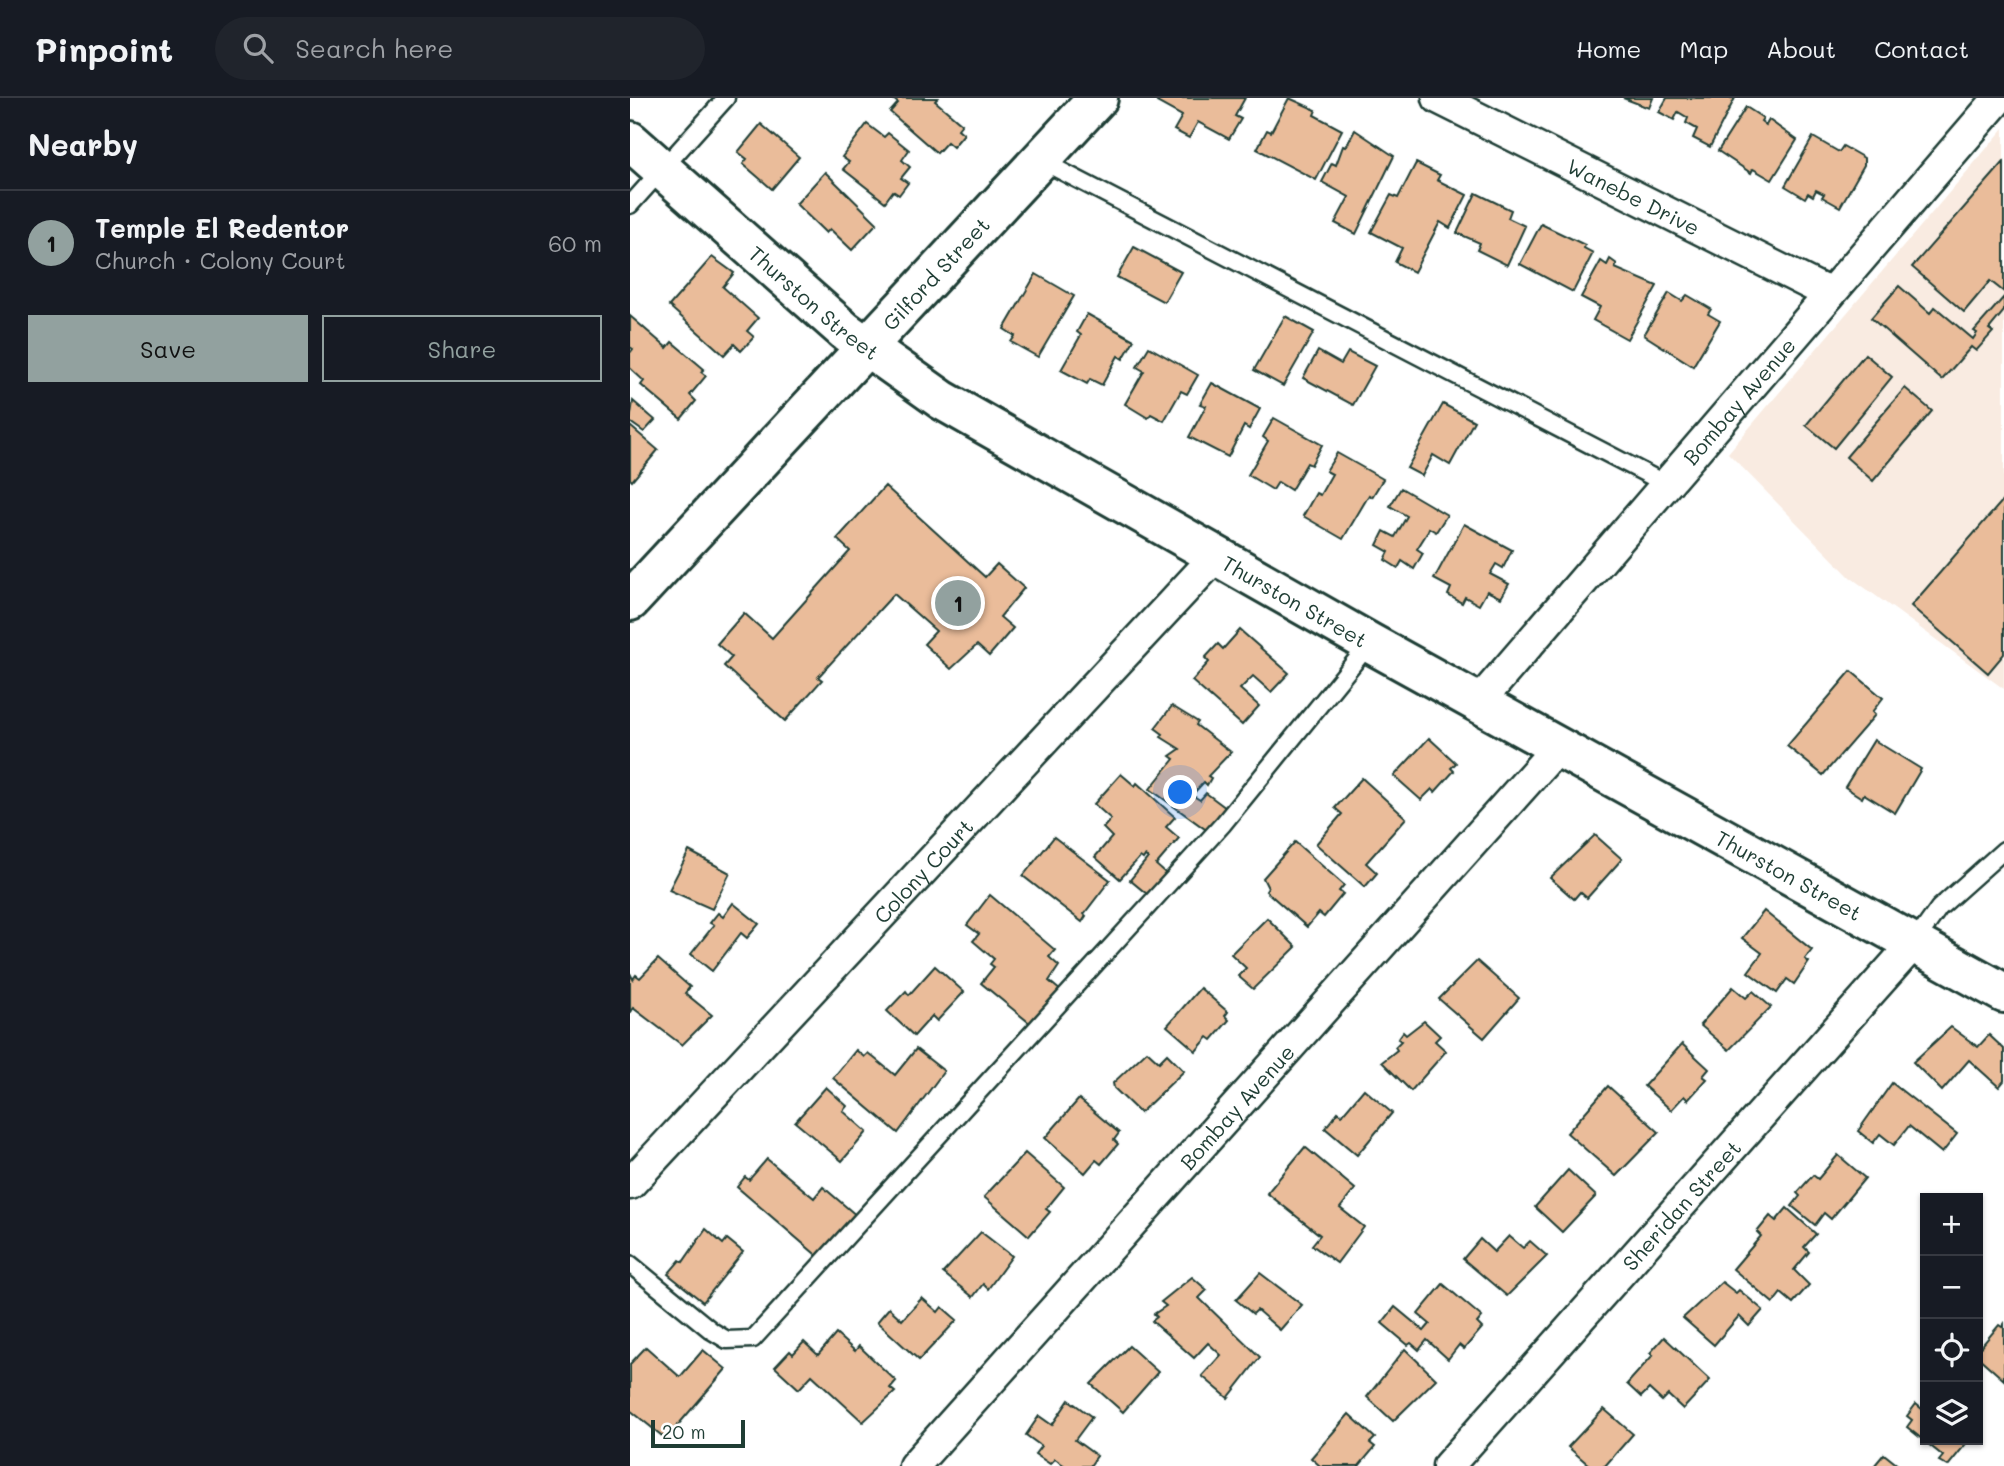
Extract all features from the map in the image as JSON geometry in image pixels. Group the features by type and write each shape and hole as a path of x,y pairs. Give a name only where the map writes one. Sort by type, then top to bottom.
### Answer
{"street":[{"name":"Gilford Street","path":"630,601 1098,98"},
{"name":"Wanebe Drive","path":"1438,98 1830,294"},
{"name":"Bombay Avenue","path":"1478,703 1997,98"},
{"name":"Thurston Street","path":"630,141 865,346 942,400 1370,643 2004,993"},
{"name":"Colony Court","path":"630,1184 1216,556"},
{"name":"Bombay Avenue","path":"914,1466 1559,746"},
{"name":"Sheridan Street","path":"1447,1466 1914,943"}],"lane":[{"path":"630,205 726,98"},
{"path":"1040,160 1666,484"},
{"path":"630,1264 712,1331 727,1340 753,1339 1223,824 1370,643"},
{"path":"1914,943 1939,908 2004,850"}],"shaded area":[{"path":"2004,128 2004,689 1850,577 1728,453"}],"building":[{"path":"892,98 938,98 935,101 962,124 958,129 964,134 953,147 947,142 937,153 890,112 898,103"},
{"path":"1159,98 1245,98 1235,116 1241,119 1229,139 1198,122 1189,138 1174,130 1182,116 1157,102"},
{"path":"1289,98 1316,110 1314,115 1342,130 1316,180 1257,149 1267,130 1271,132"},
{"path":"1623,98 1653,98 1649,108"},
{"path":"1667,98 1735,98 1710,147 1693,138 1697,129 1686,123 1688,118 1678,112 1674,120 1659,112"},
{"path":"1746,107 1763,118 1761,121 1766,125 1769,120 1797,140 1772,180 1753,169 1751,173 1718,151"},
{"path":"761,124 799,157 772,189 743,164 747,159 738,152"},
{"path":"867,124 884,137 888,133 909,150 902,160 910,167 901,178 908,183 899,195 893,191 885,202 843,169 849,162 842,157"},
{"path":"1355,130 1394,156 1356,234 1335,223 1349,197 1322,182 1332,163 1336,165 1343,146 1346,147"},
{"path":"1813,137 1839,152 1843,146 1864,158 1864,165 1840,207 1822,197 1824,194 1816,190 1813,196 1808,193 1805,198 1785,186"},
{"path":"2004,162 2004,292 1990,281 1964,312 1912,267"},
{"path":"1416,163 1440,175 1437,180 1467,195 1450,228 1440,222 1414,272 1395,262 1402,248 1371,232 1391,195 1398,198"},
{"path":"825,172 877,223 852,250 830,229 826,233 796,204"},
{"path":"1476,193 1511,210 1508,218 1525,226 1507,265 1477,250 1480,243 1457,233"},
{"path":"1541,224 1585,245 1584,248 1593,253 1573,292 1520,264"},
{"path":"1134,247 1181,272 1164,302 1117,277"},
{"path":"712,257 734,273 723,287 758,318 747,331 754,337 741,351 734,344 724,355 669,306"},
{"path":"1610,259 1617,264 1615,268 1657,286 1627,339 1593,320 1600,307 1581,297 1601,261 1607,265"},
{"path":"1036,274 1074,296 1038,357 1011,342 1015,336 1004,329"},
{"path":"1899,286 1930,313 1935,307 1973,339 1977,333 1974,331 2004,297 2004,311 1989,329 1993,332 1976,351 1971,347 1942,380 1871,318"},
{"path":"1669,293 1682,301 1687,295 1711,309 1708,314 1720,321 1693,366 1644,335"},
{"path":"1087,314 1134,340 1123,359 1118,356 1102,385 1090,379 1087,384 1061,370 1081,335 1077,332"},
{"path":"630,316 667,348 672,342 704,369 701,372 706,376 690,395 696,401 681,419 641,385 644,381 630,368 630,353 633,349 630,347"},
{"path":"1285,316 1314,332 1283,386 1254,370"},
{"path":"1149,347 1198,375 1187,394 1181,391 1164,421 1151,414 1148,418 1125,404 1144,371 1137,367"},
{"path":"1318,351 1341,364 1348,352 1375,366 1353,405 1303,378"},
{"path":"1865,354 1892,377 1834,448 1806,425"},
{"path":"1212,383 1260,409 1249,429 1244,426 1228,457 1189,437 1206,406 1200,404"},
{"path":"1905,388 1932,411 1873,481 1846,457"},
{"path":"633,401 655,420 644,432 630,422"},
{"path":"1443,404 1474,421 1450,465 1433,455 1422,476 1407,468"},
{"path":"1274,418 1322,445 1311,465 1307,463 1291,490 1278,482 1273,490 1248,475 1268,441 1263,437"},
{"path":"630,426 658,450 632,481 630,479"},
{"path":"1337,453 1383,479 1372,497 1369,495 1343,539 1303,516 1316,493 1320,495 1332,474 1326,471"},
{"path":"885,486 985,577 997,564 1024,588 1000,617 1013,628 989,656 977,645 951,669 924,644 936,631 894,594 818,677 822,680 785,721 724,666 732,657 717,644 744,613 772,638 850,551 837,539"},
{"path":"1401,488 1447,515 1436,532 1429,528 1417,549 1423,553 1414,569 1402,561 1398,568 1385,560 1389,552 1377,545 1384,531 1395,537 1407,516 1390,506"},
{"path":"2004,499 2004,654 1988,673 1911,606"},
{"path":"1464,524 1512,550 1503,568 1496,564 1490,574 1509,584 1501,598 1487,591 1479,605 1465,597 1462,603 1448,595 1451,588 1434,579"},
{"path":"1240,630 1289,673 1271,692 1253,676 1240,689 1259,706 1242,725 1192,681 1209,662 1205,658 1218,644 1223,649"},
{"path":"1851,671 1883,698 1872,712 1875,715 1823,775 1787,746"},
{"path":"1172,706 1198,722 1196,725 1231,752 1208,776 1211,778 1207,785 1204,782 1192,795 1200,800 1206,793 1230,811 1212,834 1150,789 1174,759 1170,756 1180,749 1161,737 1163,734 1155,728"},
{"path":"1429,738 1456,763 1451,768 1454,771 1435,792 1432,789 1421,800 1394,776"},
{"path":"1874,740 1921,769 1895,813 1864,794 1862,798 1845,787"},
{"path":"1121,774 1135,786 1137,783 1175,817 1166,827 1179,838 1156,865 1171,878 1153,899 1130,880 1148,858 1140,857 1120,879 1095,857 1112,837 1103,828 1111,819 1094,804"},
{"path":"1362,778 1406,818 1366,863 1377,873 1365,887 1316,844 1342,814 1335,808"},
{"path":"1595,835 1622,859 1587,898 1580,892 1574,899 1550,878"},
{"path":"1054,837 1110,880 1084,914 1086,916 1082,922 1023,876"},
{"path":"1295,842 1344,885 1339,891 1343,894 1324,917 1319,913 1307,927 1266,891 1268,888 1263,878"},
{"path":"689,851 730,873 712,909 669,890"},
{"path":"990,895 1055,950 1049,957 1059,966 1049,981 1061,991 1032,1025 981,983 994,967 990,964 994,959 973,941 979,934 967,925"},
{"path":"733,903 759,924 747,938 741,933 712,971 691,954 714,925 710,923 718,913 723,917"},
{"path":"1764,911 1812,950 1805,959 1809,962 1794,984 1787,979 1777,993 1748,972 1762,953 1742,938"},
{"path":"1267,918 1296,947 1253,989 1238,976 1246,968 1231,954"},
{"path":"658,959 690,987 685,993 712,1015 682,1045 633,1008 630,1012 630,973 633,979 636,975 640,978"},
{"path":"1477,961 1519,998 1484,1038 1439,999"},
{"path":"935,966 964,992 937,1021 932,1016 914,1036 887,1011 906,991 909,995"},
{"path":"1733,987 1746,998 1753,991 1771,1007 1729,1050 1700,1025"},
{"path":"1200,988 1228,1012 1225,1016 1229,1020 1212,1040 1208,1037 1196,1051 1167,1026"},
{"path":"1424,1021 1440,1036 1435,1041 1446,1051 1411,1091 1382,1062 1397,1050 1395,1047 1401,1041 1398,1039 1403,1032 1406,1035"},
{"path":"1951,1027 1978,1047 1989,1035 2004,1049 2004,1081 1999,1087 1969,1060 1942,1091 1913,1062"},
{"path":"1682,1044 1709,1069 1703,1076 1707,1079 1688,1100 1684,1096 1671,1110 1644,1086"},
{"path":"916,1049 944,1071 898,1133 833,1078 856,1050 864,1057 868,1053 895,1075"},
{"path":"1147,1051 1159,1062 1167,1054 1184,1071 1140,1113 1114,1088 1113,1083"},
{"path":"1892,1083 1957,1134 1942,1153 1909,1126 1894,1145 1880,1134 1873,1143 1858,1131"},
{"path":"1608,1086 1659,1132 1616,1176 1567,1133"},
{"path":"826,1087 847,1106 843,1111 867,1132 842,1161 795,1122"},
{"path":"1364,1089 1392,1113 1357,1155 1325,1128 1338,1112 1342,1115"},
{"path":"1079,1099 1119,1133 1114,1140 1118,1144 1101,1164 1096,1160 1085,1173 1045,1138"},
{"path":"1305,1147 1355,1189 1340,1208 1364,1227 1337,1263 1312,1245 1320,1235 1267,1193"},
{"path":"1025,1153 1064,1187 1046,1209 1050,1212 1029,1236 984,1197"},
{"path":"1838,1155 1865,1178 1831,1219 1824,1213 1815,1225 1792,1206 1800,1196 1797,1193 1813,1175 1818,1179"},
{"path":"767,1159 814,1198 823,1187 857,1216 821,1259 737,1187 745,1177 749,1180"},
{"path":"1568,1170 1596,1196 1562,1232 1535,1207"},
{"path":"1787,1208 1816,1234 1804,1247 1809,1252 1794,1270 1809,1285 1793,1303 1781,1293 1773,1303 1733,1269 1761,1236 1757,1232 1770,1216 1776,1221"},
{"path":"706,1229 723,1244 727,1239 743,1252 703,1302 668,1274 680,1260 683,1262"},
{"path":"981,1232 1012,1256 988,1289 983,1284 973,1297 943,1273"},
{"path":"1509,1236 1523,1248 1530,1241 1547,1256 1507,1296 1463,1259 1480,1239 1494,1252"},
{"path":"1260,1273 1302,1305 1280,1330 1257,1310 1253,1314 1236,1300"},
{"path":"1192,1277 1207,1290 1199,1298 1260,1357 1228,1398 1202,1376 1221,1355 1208,1343 1194,1358 1152,1321 1157,1317 1154,1314 1166,1306 1161,1302"},
{"path":"1722,1282 1736,1293 1739,1290 1763,1310 1749,1326 1739,1316 1714,1345 1683,1318"},
{"path":"1443,1284 1482,1317 1477,1323 1482,1328 1464,1349 1459,1345 1448,1359 1427,1340 1419,1350 1411,1343 1408,1345 1382,1323 1395,1307 1424,1331 1430,1324 1418,1314"},
{"path":"922,1298 938,1312 942,1307 957,1320 919,1360 877,1322 889,1308 902,1320"},
{"path":"2004,1324 2004,1380 1983,1361 1983,1344 1999,1325 2002,1327"},
{"path":"836,1334 855,1351 859,1346 896,1381 890,1388 895,1392 863,1422 812,1375 799,1389 775,1367 790,1351 793,1354 804,1342 818,1355"},
{"path":"1664,1337 1710,1380 1683,1409 1668,1395 1662,1401 1649,1389 1641,1397 1627,1384 1653,1355 1650,1353"},
{"path":"1129,1346 1158,1372 1123,1412 1091,1384"},
{"path":"646,1347 680,1377 703,1350 726,1369 666,1439 630,1410 630,1364"},
{"path":"1405,1349 1436,1379 1393,1421 1367,1397"},
{"path":"1069,1400 1092,1417 1075,1440 1097,1456 1090,1466 1065,1466 1055,1459 1050,1464 1035,1454 1041,1446 1026,1435 1039,1416 1052,1425"},
{"path":"1916,1404 1920,1407 1920,1437 1907,1427 1912,1420 1907,1416"},
{"path":"1604,1409 1633,1434 1605,1466 1590,1466 1568,1447"},
{"path":"1349,1414 1375,1438 1370,1443 1375,1447 1359,1466 1320,1466 1311,1458"},
{"path":"1929,1445 1965,1445 1948,1466 1939,1461 1943,1456"},
{"path":"1884,1454 1899,1466 1874,1466"}],"place":[{"name":"Temple El Redentor","path":"958,603"}]}
